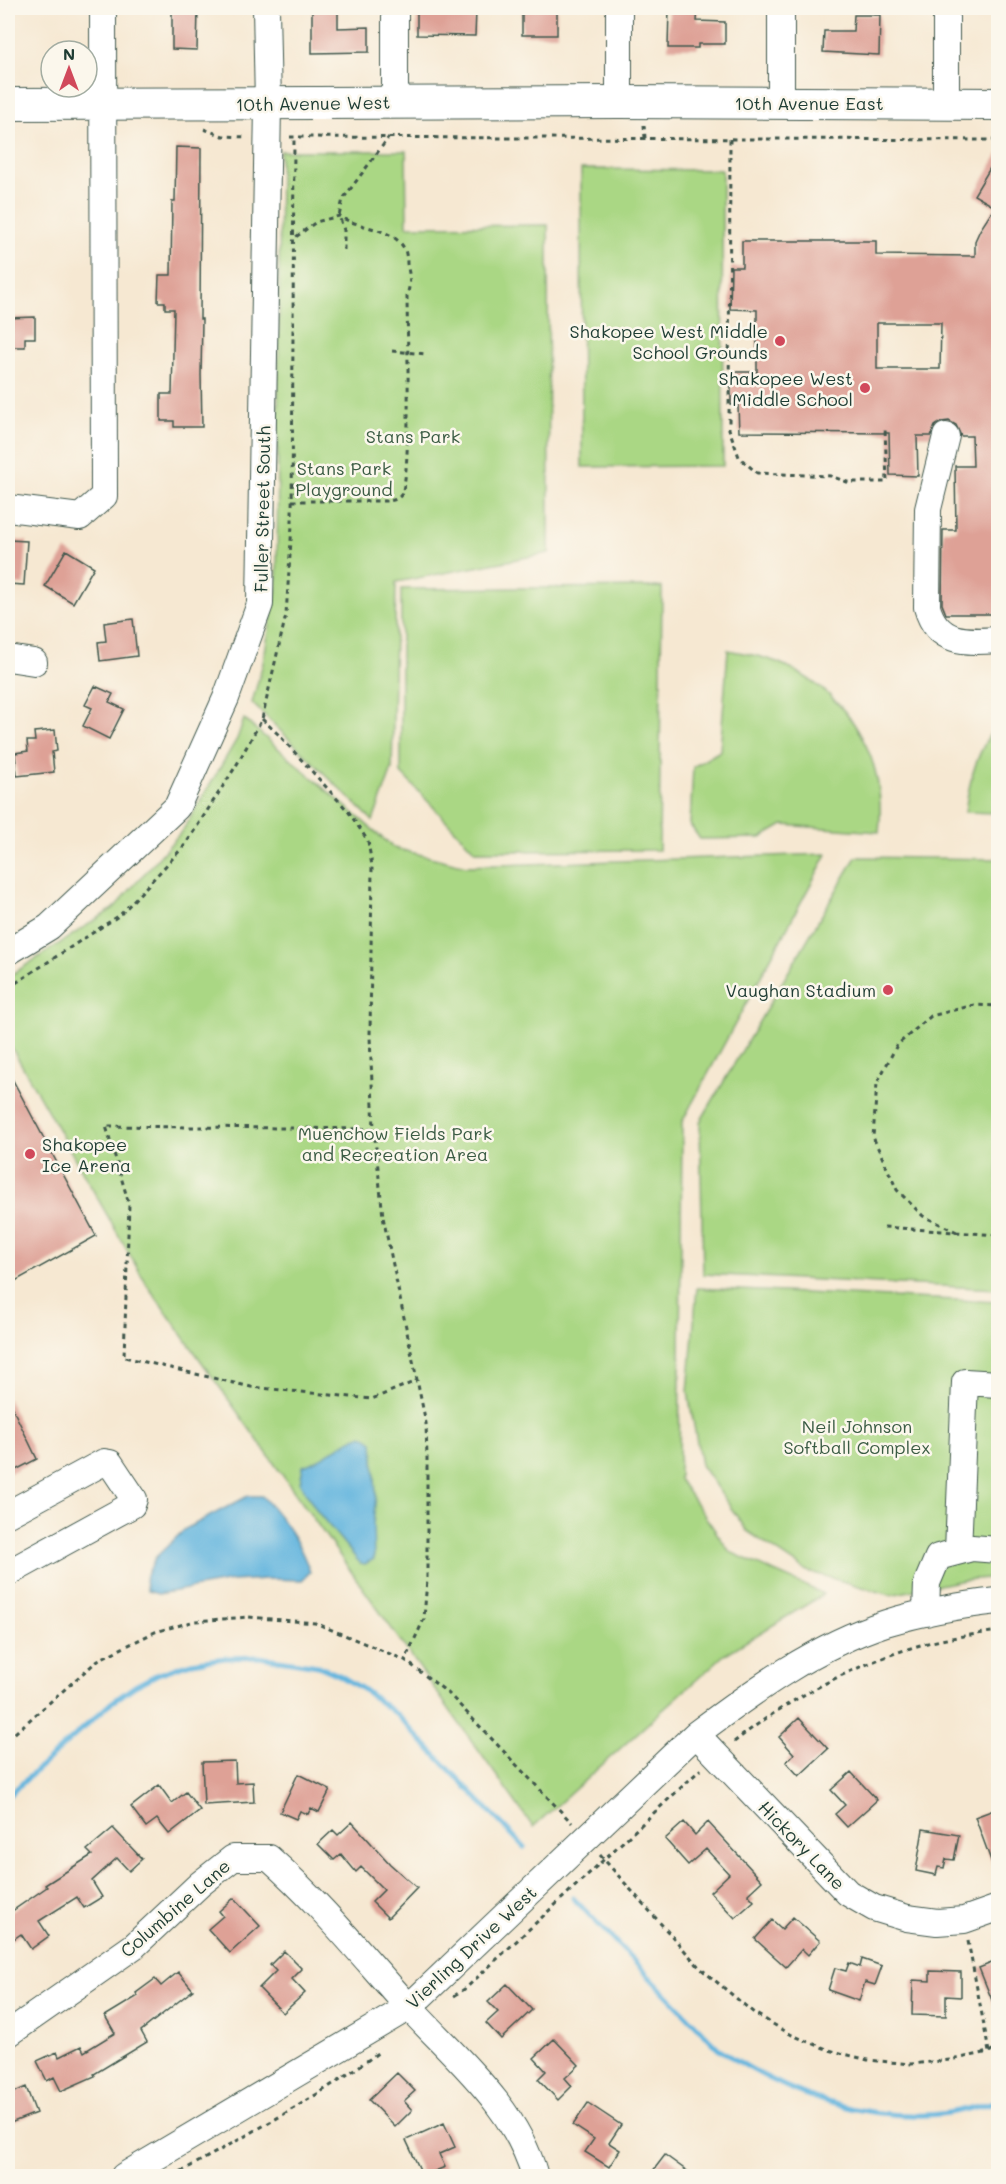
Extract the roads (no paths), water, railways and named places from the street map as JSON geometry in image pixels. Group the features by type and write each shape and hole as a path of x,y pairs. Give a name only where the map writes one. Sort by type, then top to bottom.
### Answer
{"main road":[{"name":"10th Avenue West","path":"8,104 619,102"},
{"name":"10th Avenue East","path":"619,102 999,104"}],"street":[{"path":"8,508 80,517 104,496 103,8"},
{"name":"Fuller Street South","path":"8,952 49,927 177,807 226,698 260,604 268,104 266,8"},
{"path":"395,8 395,103"},
{"path":"619,8 619,102"},
{"path":"781,8 781,102"},
{"path":"946,8 946,104"},
{"path":"946,436 928,509 927,607 934,625 951,638 964,641 999,640"},
{"path":"8,658 34,662"},
{"path":"958,1551 965,1382 999,1384"},
{"path":"8,1514 104,1462 110,1463 134,1499 132,1505 8,1573"},
{"path":"926,1613 927,1583 938,1557 972,1548 999,1550"},
{"name":"Vierling Drive West","path":"140,2173 415,2013 587,1838 696,1734 754,1691 831,1646 886,1623 926,1613 999,1601"},
{"name":"Hickory Lane","path":"696,1734 848,1893 874,1908 907,1918 937,1922 964,1920 999,1908"},
{"name":"Columbine Lane","path":"8,2034 134,1946 200,1884 233,1858 269,1858 298,1884 495,2099 521,2138 535,2176"}],"water":[{"path":"363,1435 373,1442 376,1495 373,1525 374,1559 365,1564 360,1563 317,1511 300,1483 303,1466"},
{"path":"248,1496 262,1496 290,1531 310,1572 302,1580 232,1581 158,1594 147,1591 145,1580 155,1558 185,1529"}],"waterway":[{"path":"8,1796 111,1703 135,1686 158,1674 191,1663 225,1658 259,1657 318,1666 364,1690 397,1715 524,1847"},
{"path":"573,1898 718,2048 791,2089 843,2106 898,2115 945,2113 998,2101"}],"place":[{"name":"Shakopee West Middle School Grounds","path":"780,341"},
{"name":"Shakopee West Middle School","path":"865,388"},
{"name":"Vaughan Stadium","path":"888,990"},
{"name":"Shakopee Ice Arena","path":"30,1154"}],"park label":[{"name":"Stans Park","path":"413,436"},
{"name":"Stans Park Playground","path":"344,478"},
{"name":"Muenchow Fields Park and Recreation Area","path":"395,1143"},
{"name":"Neil Johnson Softball Complex","path":"857,1436"}]}
